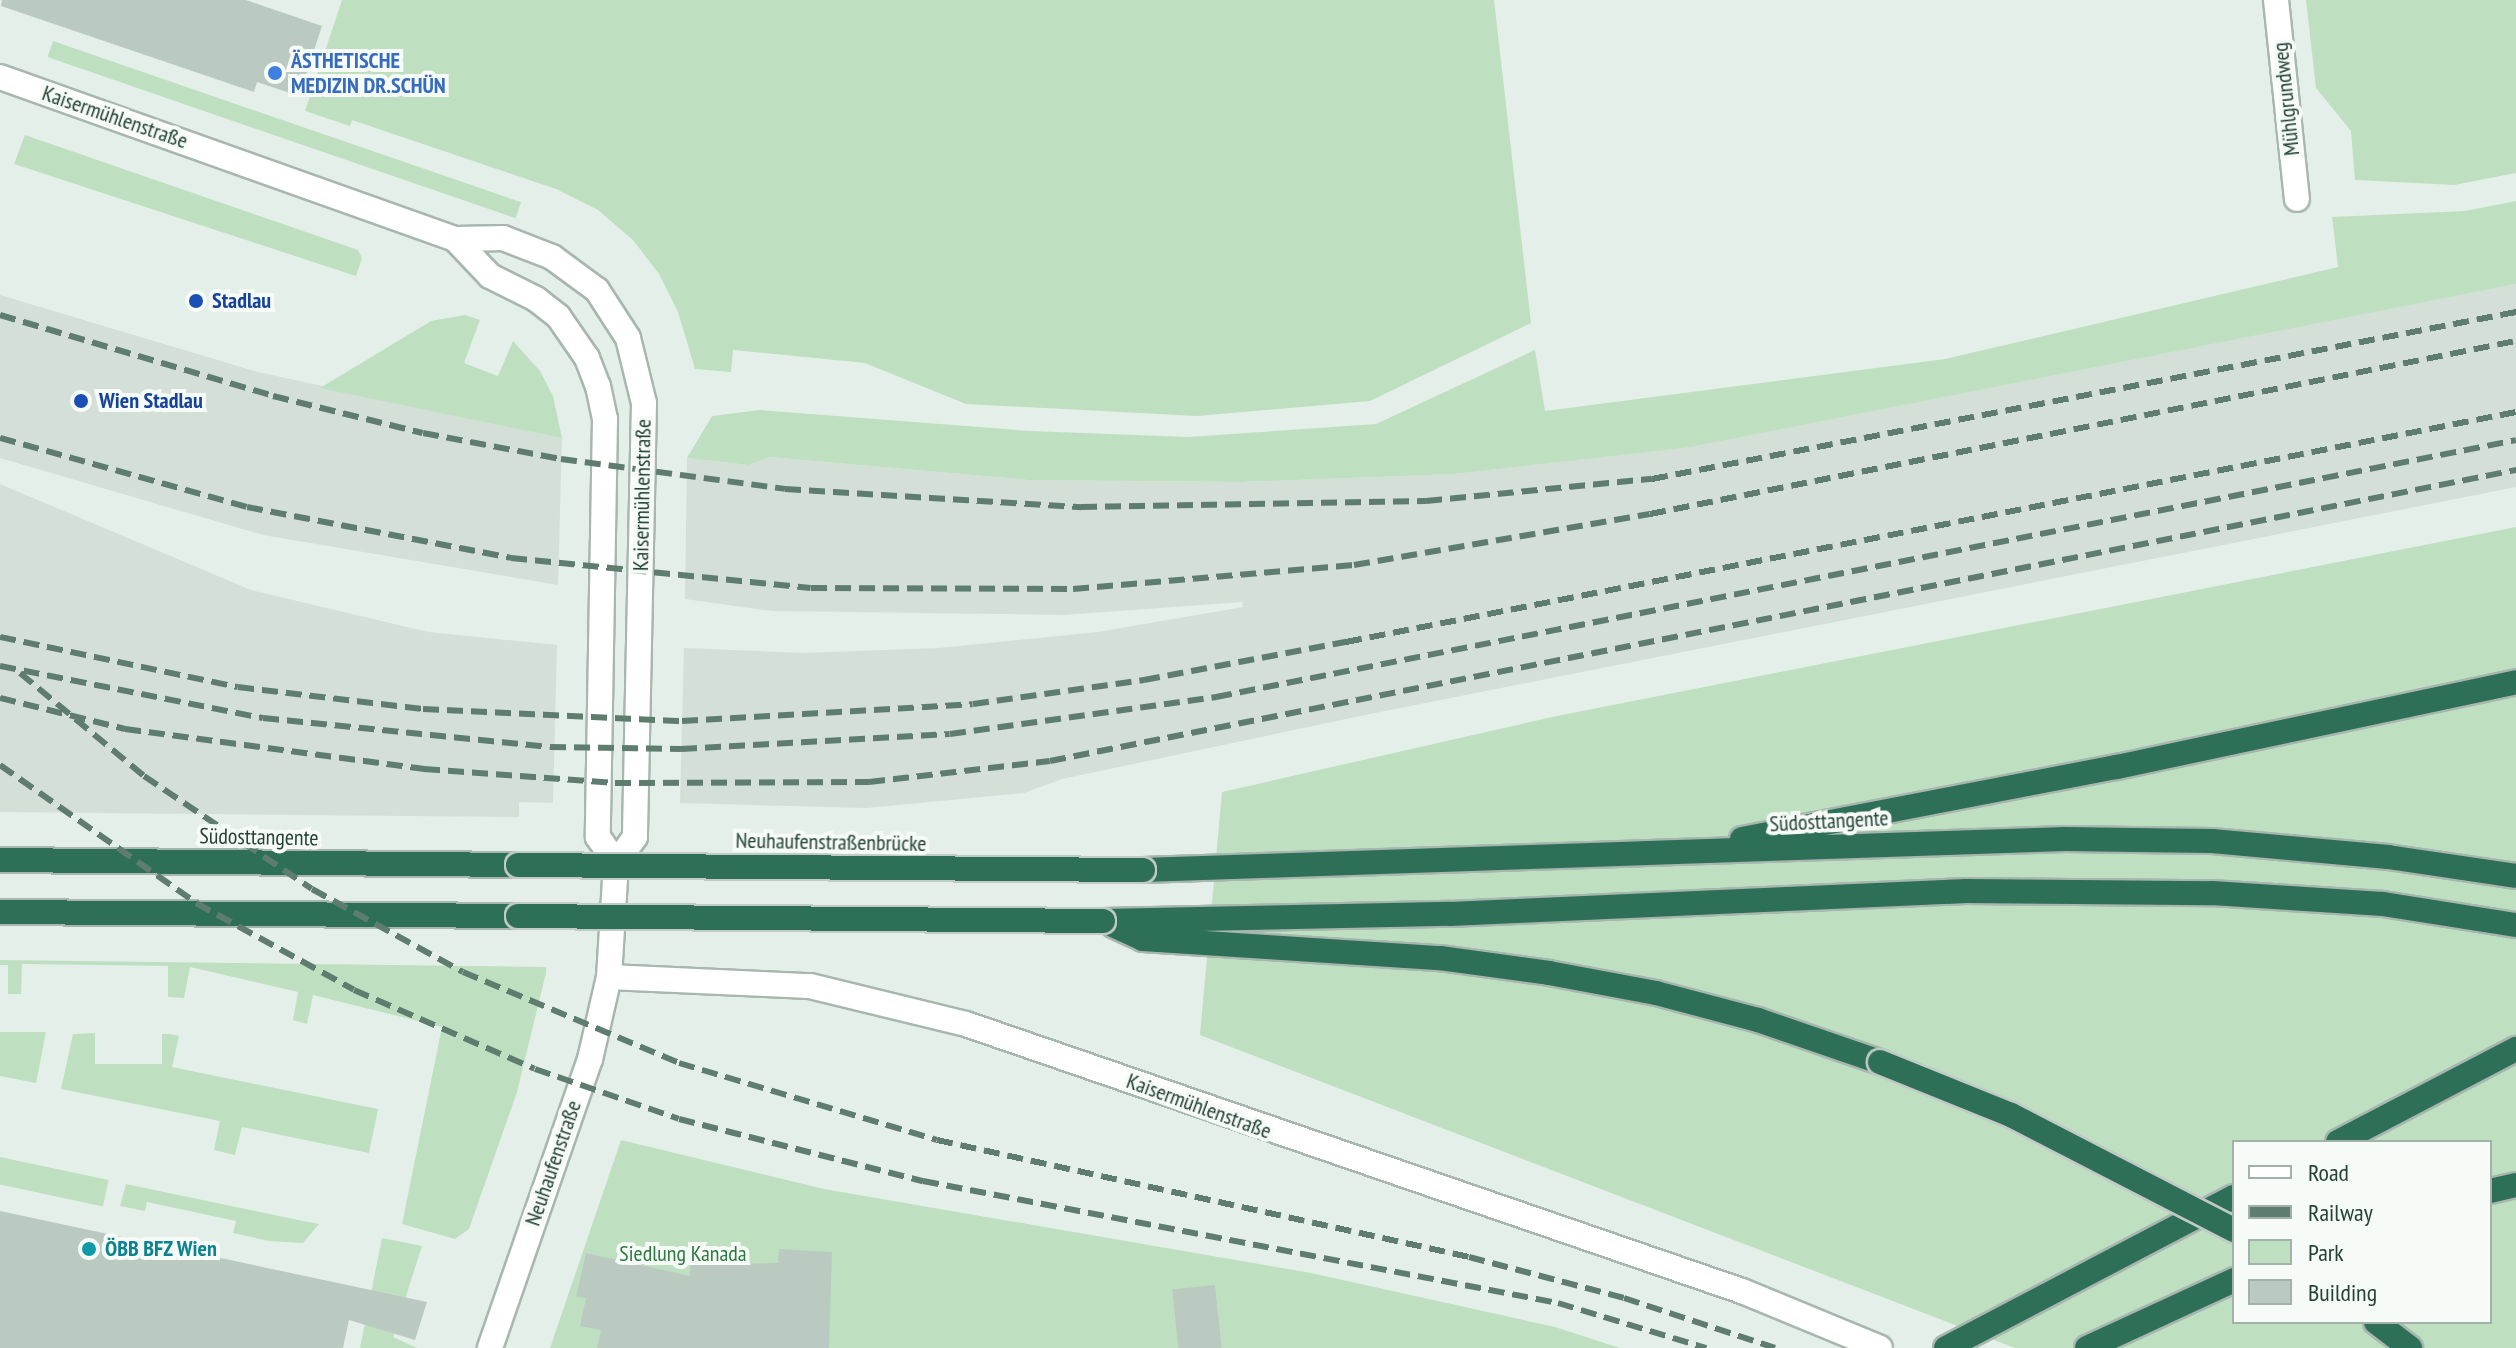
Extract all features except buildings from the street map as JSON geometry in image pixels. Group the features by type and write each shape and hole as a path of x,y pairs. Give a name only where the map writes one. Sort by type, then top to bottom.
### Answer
{"highway":[{"path":"1660,856 2516,682"},
{"name":"Südosttangente","path":"1143,870 1660,856 2065,839 2212,841 2388,857 2516,876"},
{"name":"Südosttangente","path":"0,860 518,865"},
{"name":"Neuhaufenstraßenbrücke","path":"518,865 1143,870"},
{"path":"1143,930 1966,891 2212,893 2383,904 2516,925"},
{"path":"0,912 1103,921 1143,930 1440,958 1549,973 1758,1020 1880,1062 2011,1115 2232,1229"},
{"path":"2342,1140 2516,1049"},
{"path":"2492,1191 2516,1185"},
{"path":"1946,1348 2232,1198"},
{"path":"2087,1348 2232,1281"},
{"path":"2379,1324 2410,1348"}],"street":[{"name":"Mühlgrundweg","path":"2276,0 2297,199"},
{"name":"Kaisermühlenstraße","path":"0,77 455,239 503,238 577,272 614,312 639,371 644,403 635,837 616,863 609,977 810,986 966,1024 1742,1291 1880,1348"},
{"name":"Kaisermühlenstraße","path":"455,239 490,276 536,299 558,316 587,358 598,386 605,419 598,837 616,863"},
{"name":"Neuhaufenstraße","path":"490,1348 590,1059 609,977"}],"shaded area":[{"path":"2516,284 2516,487 1370,714 1062,779 1024,793 867,808 680,803 684,648 804,653 939,648 1098,632 1243,607 1242,602 1064,615 772,611 685,599 687,458 747,465 769,457 1028,480 1241,482 1455,474 1690,446"},
{"path":"0,295 258,372 562,438 558,585 263,535 0,458"},
{"path":"0,484 251,590 428,632 557,645 553,803 519,802 519,817 0,812"}],"green space":[{"path":"342,0 1494,0 1531,323 1370,401 1197,416 966,404 865,363 733,350 731,372 695,369 678,312 659,274 633,240 598,210 556,189 352,120 350,126 305,111"},
{"path":"2306,0 2516,0 2516,173 2454,185 2355,180 2351,131 2316,88"},
{"path":"53,41 521,202 515,218 47,57"},
{"path":"25,135 358,250 362,258 356,276 14,164"},
{"path":"2516,201 2516,284 1690,447 1455,474 1241,482 1028,480 769,457 748,465 687,458 712,416 760,410 1030,431 1188,437 1376,424 1535,350 1545,411 1945,359 2338,267 2332,217 2465,211"},
{"path":"465,315 480,320 464,363 498,376 513,341 540,371 553,396 562,438 320,388 431,321"},
{"path":"2516,527 2516,1348 2015,1348 1200,1035 1222,792 1552,717"},
{"path":"0,960 546,967 546,973 517,1092 469,1229 455,1239 402,1224 442,1027 313,995 307,1024 293,1020 298,992 190,967 184,998 168,997 168,966 22,964 21,994 8,994 8,965 0,965"},
{"path":"0,1032 46,1032 36,1083 0,1076"},
{"path":"95,1033 95,1064 162,1064 162,1034 170,1034 179,1036 172,1067 378,1109 369,1153 242,1127 235,1155 214,1150 220,1121 61,1089 73,1034"},
{"name":"Siedlung Kanada","path":"621,1140 824,1189 1311,1273 1555,1327 1620,1348 550,1348"},
{"path":"0,1157 109,1180 103,1206 0,1185"},
{"path":"126,1184 319,1224 303,1243 269,1241 233,1233 236,1221 147,1202 145,1211 120,1206"},
{"path":"382,1238 422,1246 393,1337 417,1348 360,1348"}],"railway":[{"path":"0,315 273,396 423,433 561,459 785,489 1081,507 1426,501 1652,479 2516,312"},
{"path":"0,438 247,507 511,558 811,588 1073,589 1354,565 1650,514 2516,341"},
{"path":"0,637 238,687 423,709 682,721 973,704 1144,680 1346,642 2516,412"},
{"path":"0,666 263,718 550,747 681,749 950,734 1216,697 2516,440"},
{"path":"0,698 125,729 424,769 615,783 869,782 1050,761 2516,470"},
{"path":"20,673 144,776 312,889 463,972 679,1063 937,1140 1469,1257 1624,1298 1775,1348"},
{"path":"0,765 196,903 354,990 535,1069 679,1119 923,1181 1558,1303 1706,1348"}],"place":[{"name":"ÄSTHETISCHE MEDIZIN DR.SCHÜN","path":"275,73"},
{"name":"Stadlau","path":"196,301"},
{"name":"Wien Stadlau","path":"81,401"},
{"name":"ÖBB BFZ Wien","path":"89,1249"}]}
